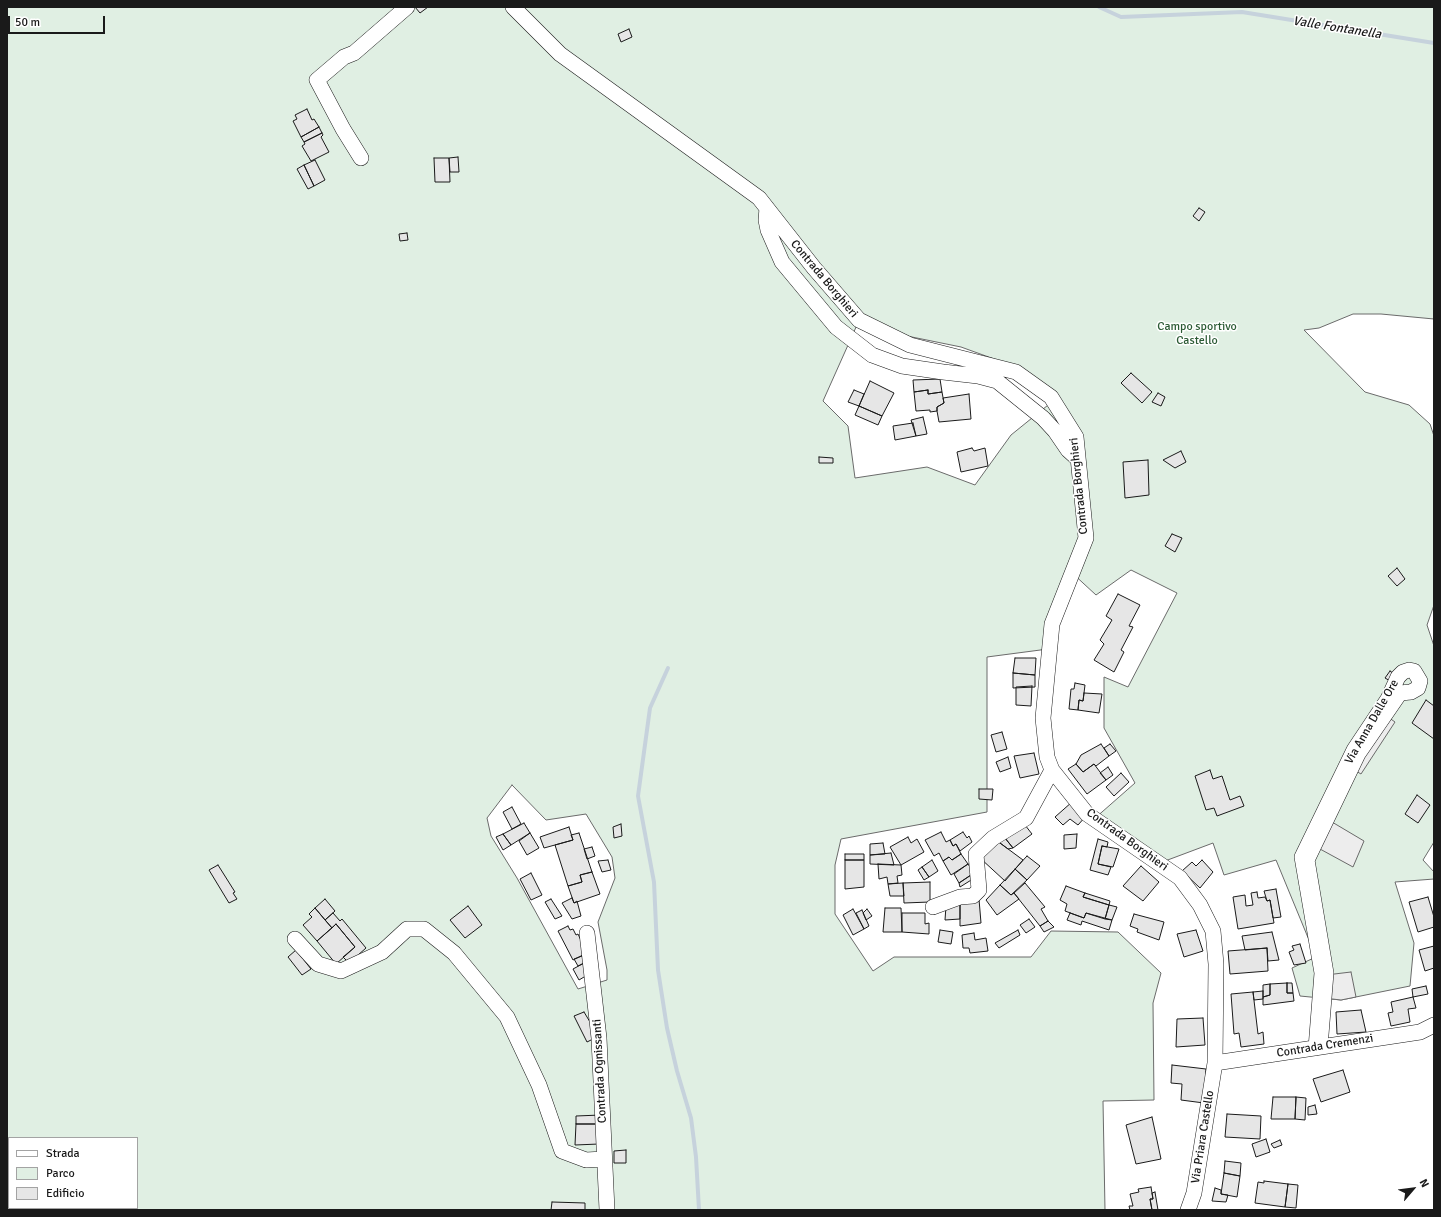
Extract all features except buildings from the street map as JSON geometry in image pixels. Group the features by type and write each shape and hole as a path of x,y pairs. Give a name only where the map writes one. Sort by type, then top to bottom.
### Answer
{"street":[{"path":"361,158 343,129 317,80 344,57 354,53 407,7"},
{"name":"Contrada Borghieri","path":"513,7 560,54 759,198 814,268 860,320 910,345 1016,372 1051,397 1076,437 1086,538 1052,624 1043,718 1047,757 1052,770 1087,814 1180,878 1200,905 1213,931 1216,957 1215,1063"},
{"path":"767,208 766,220 768,230 782,262 836,327 872,355 902,366 978,376 997,381 1043,418 1055,431 1068,450 1078,459"},
{"name":"Via Anna Dalle Ore","path":"1408,670 1414,671 1420,681 1418,688 1411,692 1400,693 1358,754 1307,860 1326,973 1318,1047 1322,973 1302,857 1354,750 1388,699 1398,677 1403,672 1408,670"},
{"path":"933,907 960,897 972,896 979,890 976,854 993,838 1026,818 1052,770"},
{"path":"295,939 318,964 341,971 382,952 407,929 424,929 454,953 506,1017 539,1085 562,1151 586,1160 604,1159"},
{"name":"Contrada Ognissanti","path":"587,933 599,1038 607,1210"},
{"name":"Contrada Cremenzi","path":"1215,1063 1420,1032 1434,1025"},
{"name":"Via Priara Castello","path":"1188,1210 1194,1193 1215,1063"}],"green space":[{"name":"Campo sportivo Castello","path":"7,7 1434,7 1434,319 1381,314 1353,314 1319,328 1304,330 1365,392 1409,405 1430,424 1434,436 1434,605 1427,625 1434,646 1434,842 1423,860 1434,872 1434,879 1395,882 1414,943 1410,986 1341,1000 1300,996 1292,968 1316,957 1276,860 1224,875 1213,843 1165,861 1094,819 1135,783 1104,728 1104,677 1128,687 1177,593 1131,570 1096,595 1070,571 1048,649 987,657 987,812 841,839 835,865 835,914 873,971 894,957 1031,957 1051,931 1118,932 1161,973 1153,1003 1154,1100 1103,1101 1105,1210 7,1210","holes":["861,316 907,336 961,347 1008,364 1053,401 1011,435 975,485 927,467 855,478 848,426 823,401","512,785 546,820 586,814 612,857 615,878 598,922 607,970 607,980 578,989 517,878 491,836 487,818"]}],"shaded area":[{"path":"1385,715 1395,722 1361,774 1351,768"},
{"path":"1332,822 1364,841 1353,867 1320,849"},
{"path":"1351,972 1356,997 1341,1000 1324,998 1326,975"}],"waterway":[{"name":"Valle Fontanella","path":"1099,7 1121,17 1242,12 1434,43"},
{"path":"668,668 650,708 638,796 654,882 658,970 667,1028 677,1071 691,1118 696,1157 699,1210"}]}
